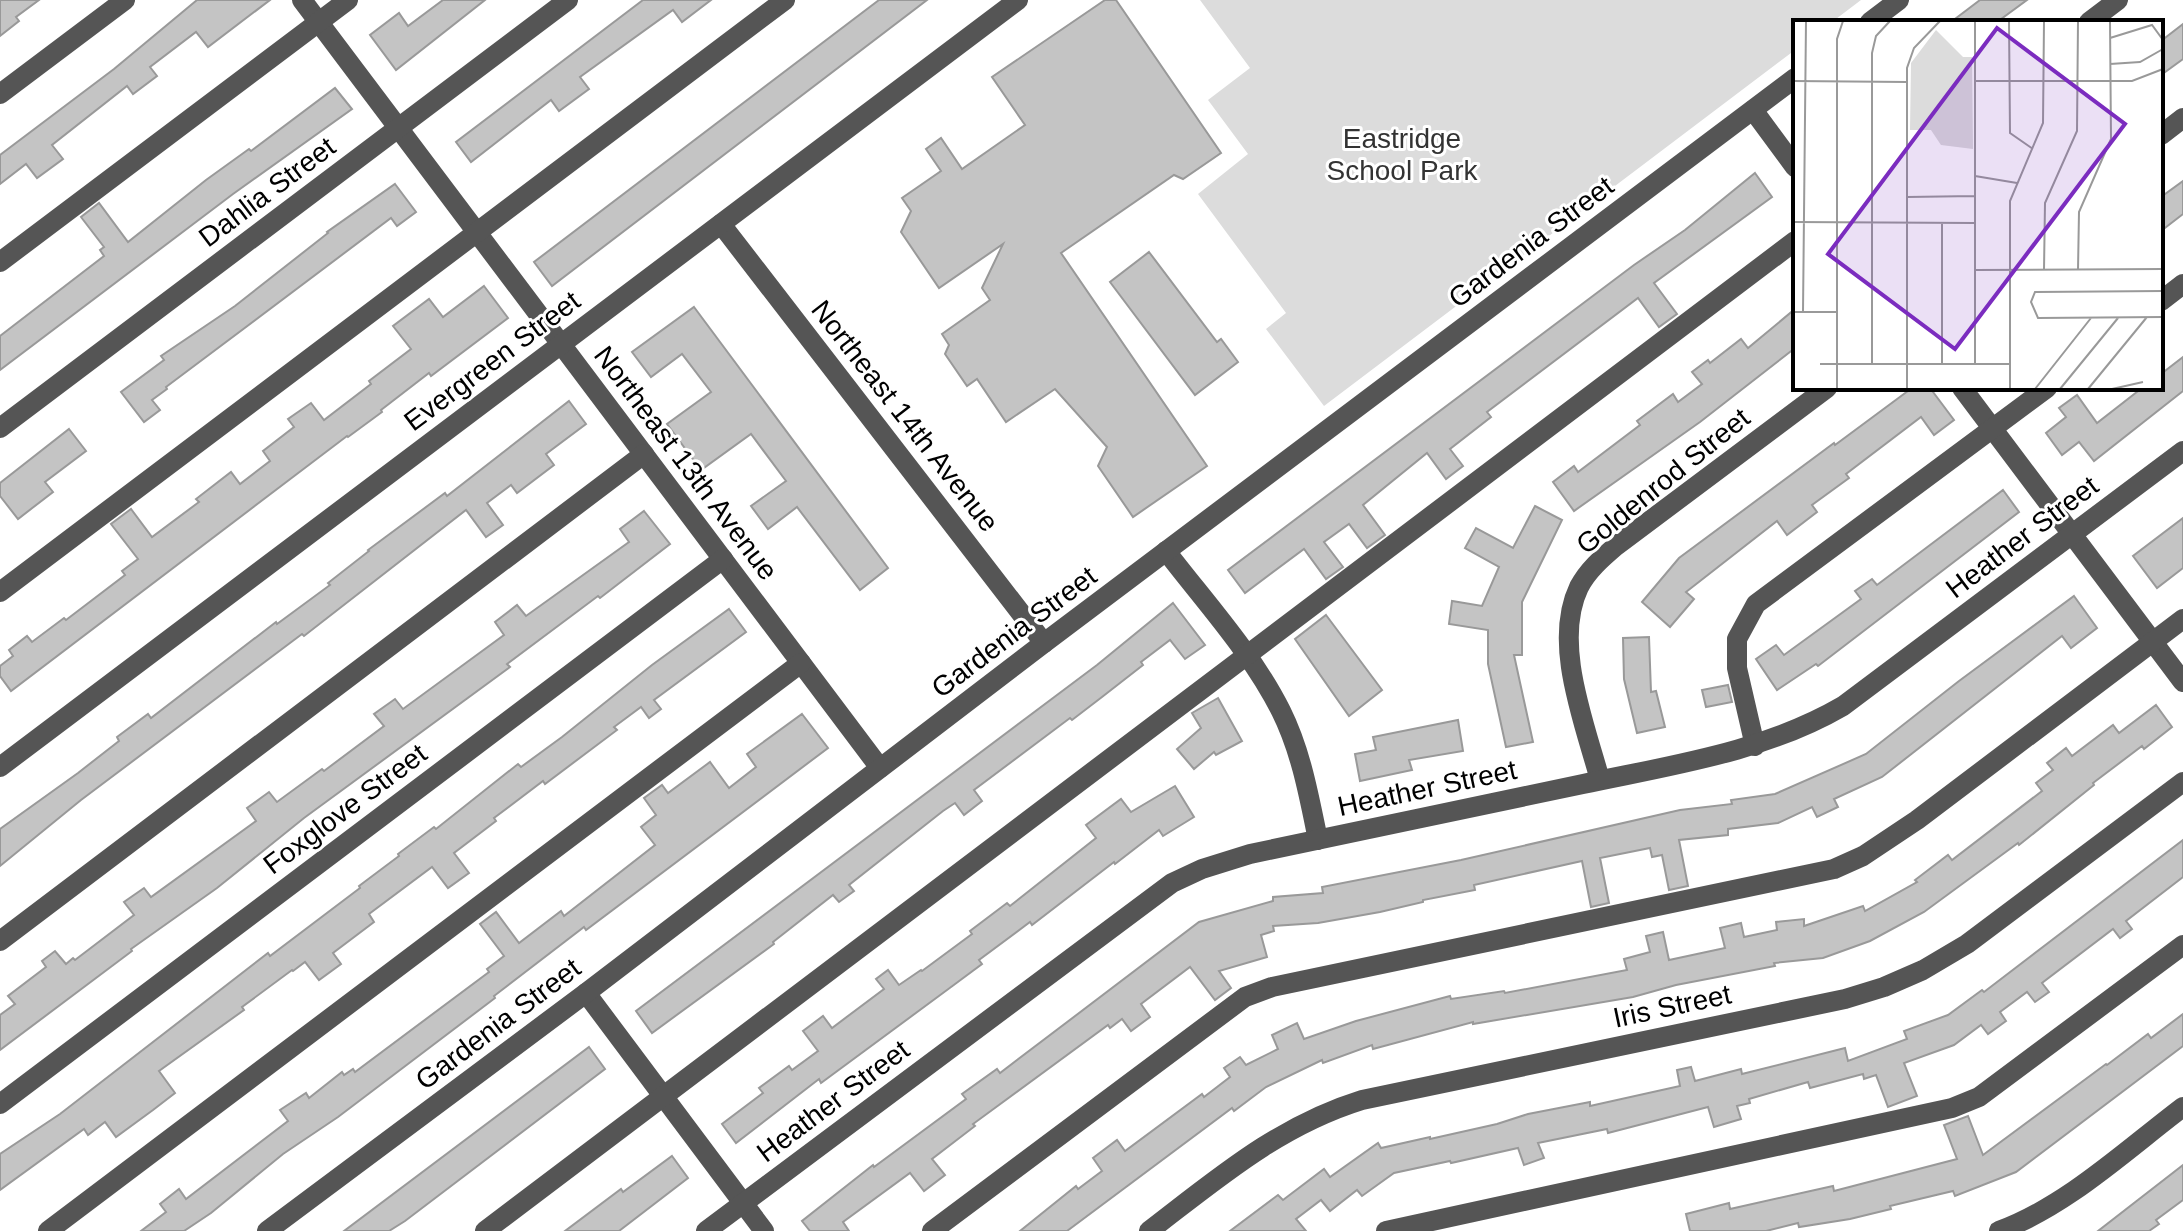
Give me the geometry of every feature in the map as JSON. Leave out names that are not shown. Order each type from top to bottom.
[{"type":"street","points":[[0,94],[125,0]]},
{"type":"street","name":"Northeast 13th Avenue","points":[[302,0],[880,768]]},
{"type":"street","points":[[0,262],[348,0]]},
{"type":"street","name":"Dahlia Street","points":[[0,428],[568,0]]},
{"type":"street","points":[[0,592],[785,0]]},
{"type":"street","name":"Evergreen Street","points":[[0,767],[1018,0]]},
{"type":"street","points":[[1873,20],[1899,0]]},
{"type":"street","points":[[2092,20],[2118,0]]},
{"type":"street","name":"Gardenia Street","points":[[267,1231],[1793,80]]},
{"type":"street","points":[[1753,110],[1793,164]]},
{"type":"street","points":[[2163,133],[2183,118]]},
{"type":"street","name":"Northeast 14th Avenue","points":[[721,224],[1044,643]]},
{"type":"street","points":[[485,1231],[1793,243]]},
{"type":"street","points":[[2163,299],[2183,284]]},
{"type":"street","name":"Goldenrod Street","points":[[1600,780],[1570,663],[1568,630],[1579,588],[1593,567],[1616,546],[1824,390]]},
{"type":"street","points":[[1963,390],[2183,682]]},
{"type":"street","points":[[1755,746],[1737,668],[1737,639],[1756,604],[2044,390]]},
{"type":"street","name":"Heather Street","points":[[706,1231],[1172,883],[1228,860],[1755,746],[1813,724],[1843,706],[2183,451]]},
{"type":"street","points":[[0,941],[644,454]]},
{"type":"street","points":[[1166,551],[1270,691],[1303,769],[1318,840]]},
{"type":"street","name":"Foxglove Street","points":[[0,1104],[723,559]]},
{"type":"street","points":[[932,1231],[1245,997],[1272,987],[1834,869],[1863,856],[1917,820],[2183,619]]},
{"type":"street","points":[[48,1231],[801,663]]},
{"type":"street","name":"Iris Street","points":[[1149,1231],[1254,1151],[1324,1111],[1377,1097],[1845,999],[1923,970],[1967,944],[2183,782]]},
{"type":"street","points":[[1386,1231],[1952,1108],[1979,1097],[2183,945]]},
{"type":"street","points":[[586,993],[764,1231]]},
{"type":"street","points":[[1999,1231],[2079,1185],[2183,1107]]},
{"type":"green space","name":"Eastridge School Park","points":[[1200,0],[1861,0],[1835,20],[1793,20],[1793,52],[1324,406],[1266,329],[1286,313],[1198,194],[1248,154],[1208,100],[1250,68]]},
{"type":"building","points":[[0,0],[39,0],[16,17],[19,21],[0,36]]},
{"type":"building","points":[[197,0],[270,0],[208,47],[196,32],[150,67],[157,76],[133,94],[127,86],[52,145],[63,159],[37,178],[26,164],[0,184],[0,155],[114,69]]},
{"type":"building","points":[[443,0],[485,0],[396,70],[370,35],[399,13],[408,26]]},
{"type":"building","points":[[643,0],[711,0],[682,22],[673,10],[580,77],[589,89],[559,111],[551,100],[471,162],[456,142]]},
{"type":"building","points":[[879,0],[927,0],[552,286],[534,262]]},
{"type":"building","points":[[1105,0],[1116,0],[1221,153],[1183,179],[1174,175],[1061,253],[1207,466],[1133,517],[1098,466],[1107,447],[1055,389],[1006,422],[977,379],[967,386],[945,354],[949,345],[942,334],[990,300],[982,288],[1003,244],[939,288],[901,232],[911,211],[902,198],[941,171],[926,149],[941,138],[962,169],[1025,125],[992,77]]},
{"type":"building","points":[[1980,0],[2027,0],[2000,20],[1954,20]]},
{"type":"building","points":[[2183,24],[2183,59],[2163,74],[2163,39]]},
{"type":"building","points":[[335,88],[352,109],[233,194],[0,370],[0,336],[104,256],[100,250],[104,247],[81,217],[99,203],[128,242],[206,180],[249,149],[251,151]]},
{"type":"building","points":[[1755,173],[1772,197],[1654,283],[1677,314],[1659,327],[1638,298],[1487,412],[1491,417],[1450,449],[1463,466],[1446,479],[1427,453],[1363,505],[1385,535],[1367,548],[1349,524],[1324,542],[1343,567],[1326,579],[1304,549],[1245,593],[1228,570],[1685,230]]},
{"type":"building","points":[[2183,181],[2183,214],[2163,229],[2163,196]]},
{"type":"building","points":[[395,184],[416,212],[397,226],[391,218],[166,387],[152,400],[160,410],[144,422],[121,392],[164,360],[161,356],[235,306],[327,232]]},
{"type":"building","points":[[1149,252],[1217,342],[1221,339],[1238,362],[1195,395],[1110,282]]},
{"type":"building","points":[[484,286],[508,318],[431,376],[429,373],[382,412],[11,691],[0,676],[0,666],[13,656],[9,650],[27,636],[32,642],[64,618],[66,620],[125,575],[122,571],[138,559],[111,524],[131,509],[152,537],[199,502],[196,499],[231,472],[240,484],[270,461],[263,451],[294,427],[288,419],[311,403],[324,420],[411,349],[393,326],[429,299],[443,317]]},
{"type":"building","points":[[694,307],[888,568],[860,590],[797,507],[768,529],[751,506],[786,481],[751,434],[701,470],[667,424],[711,392],[682,354],[651,377],[632,352]]},
{"type":"building","points":[[1793,311],[1793,350],[1700,422],[1574,511],[1553,482],[1574,466],[1578,472],[1640,425],[1637,421],[1673,394],[1678,402],[1702,384],[1692,372],[1708,360],[1710,363],[1741,339],[1748,348]]},
{"type":"building","points":[[2183,357],[2183,391],[2094,461],[2079,442],[2062,455],[2046,433],[2066,417],[2059,408],[2077,395],[2097,423],[2139,390],[2163,390],[2163,372]]},
{"type":"building","points":[[1909,390],[1932,390],[1954,420],[1934,435],[1921,417],[1846,474],[1849,478],[1812,505],[1817,512],[1787,535],[1777,521],[1686,592],[1694,599],[1670,627],[1642,602],[1679,558]]},
{"type":"building","points":[[569,401],[586,424],[546,454],[554,465],[517,493],[511,485],[487,503],[503,525],[486,537],[466,510],[304,636],[302,634],[81,800],[0,866],[0,829],[78,773],[148,714],[151,718],[276,622],[330,585],[328,583],[368,550],[445,493],[447,496]]},
{"type":"building","points":[[69,429],[86,451],[45,482],[53,492],[18,519],[0,496],[0,483]]},
{"type":"building","points":[[2003,490],[2019,512],[1818,666],[1816,664],[1777,690],[1756,659],[1776,645],[1784,655],[1861,599],[1855,591],[1872,579],[1877,585]]},
{"type":"building","points":[[1535,506],[1562,520],[1522,602],[1522,655],[1514,655],[1533,742],[1506,747],[1488,664],[1488,630],[1449,624],[1452,601],[1482,606],[1499,567],[1465,548],[1476,528],[1513,548]]},
{"type":"building","points":[[644,511],[670,544],[507,664],[510,667],[304,818],[217,888],[131,949],[0,1050],[0,1015],[15,1004],[8,996],[46,967],[42,961],[55,951],[66,964],[73,958],[75,960],[134,915],[124,902],[144,888],[151,897],[256,821],[247,808],[269,792],[277,802],[384,726],[374,714],[395,699],[403,709],[504,635],[495,622],[517,605],[526,616],[629,542],[620,529]]},
{"type":"building","points":[[2183,518],[2183,568],[2157,588],[2133,556]]},
{"type":"building","points":[[2074,596],[2097,628],[2071,648],[2062,636],[1882,777],[1834,799],[1838,807],[1817,817],[1812,807],[1778,823],[1728,829],[1728,835],[1679,840],[1688,886],[1669,890],[1662,855],[1652,857],[1650,848],[1600,858],[1609,903],[1591,907],[1582,861],[1474,885],[1475,890],[1380,912],[1318,923],[1273,926],[1274,931],[1261,935],[1267,957],[1219,971],[1231,988],[1215,1000],[1190,967],[1141,1004],[1150,1017],[1131,1031],[1122,1019],[1110,1028],[1108,1025],[973,1124],[975,1126],[932,1159],[945,1175],[924,1191],[910,1173],[843,1222],[849,1231],[810,1231],[802,1221],[873,1165],[966,1099],[962,1094],[997,1069],[1000,1073],[1199,922],[1273,901],[1273,897],[1323,893],[1322,887],[1461,860],[1680,810],[1732,804],[1731,800],[1775,794],[1866,754]]},
{"type":"building","points":[[1173,603],[1205,645],[1185,659],[1170,640],[1072,720],[1070,718],[974,790],[982,801],[964,815],[955,803],[943,811],[849,885],[854,891],[839,902],[833,895],[774,944],[652,1033],[636,1011],[1097,665]]},
{"type":"building","points":[[729,609],[746,632],[654,700],[661,709],[649,718],[641,707],[614,727],[617,730],[494,818],[496,821],[454,853],[469,873],[448,888],[432,867],[369,914],[374,922],[333,953],[341,964],[319,980],[305,962],[159,1071],[175,1093],[153,1110],[116,1137],[105,1122],[88,1135],[84,1129],[0,1190],[0,1154],[60,1114],[268,953],[270,956],[360,888],[398,854],[434,827],[436,829],[518,764],[521,767],[562,737]]},
{"type":"building","points":[[1326,615],[1382,690],[1349,716],[1295,639]]},
{"type":"building","points":[[1649,637],[1651,692],[1656,691],[1665,727],[1637,733],[1624,679],[1623,638]]},
{"type":"building","points":[[1728,685],[1732,702],[1706,707],[1702,690]]},
{"type":"building","points":[[1218,698],[1242,741],[1216,755],[1214,752],[1194,769],[1177,749],[1201,728],[1192,713]]},
{"type":"building","points":[[2156,705],[2172,727],[2093,783],[2019,845],[1924,912],[1870,941],[1823,958],[1774,963],[1775,966],[1676,985],[1633,997],[1473,1022],[1373,1049],[1372,1045],[1323,1063],[1322,1060],[1266,1087],[1234,1111],[1232,1108],[1067,1231],[1020,1231],[1076,1186],[1078,1189],[1102,1171],[1093,1158],[1117,1140],[1125,1151],[1230,1077],[1224,1068],[1240,1057],[1246,1065],[1278,1049],[1272,1035],[1297,1023],[1304,1039],[1356,1021],[1450,996],[1451,999],[1505,993],[1627,970],[1624,959],[1650,952],[1646,936],[1663,932],[1669,960],[1725,948],[1720,928],[1741,923],[1744,937],[1777,930],[1776,922],[1804,919],[1804,926],[1863,906],[1865,911],[1917,882],[1915,880],[1948,855],[1952,860],[2042,791],[2036,783],[2053,770],[2047,763],[2066,748],[2072,756],[2113,725],[2119,733]]},
{"type":"building","points":[[802,714],[828,748],[586,930],[584,927],[338,1117],[283,1154],[211,1213],[184,1231],[141,1231],[166,1212],[160,1204],[179,1189],[186,1199],[288,1121],[280,1110],[306,1093],[309,1098],[342,1072],[344,1075],[353,1069],[355,1072],[489,972],[487,969],[504,956],[480,924],[496,912],[519,943],[561,911],[564,916],[655,845],[641,827],[656,815],[644,798],[662,785],[668,793],[710,762],[729,788],[756,767],[747,754]]},
{"type":"building","points":[[1458,720],[1463,751],[1409,760],[1412,770],[1360,781],[1355,754],[1376,750],[1373,737]]},
{"type":"building","points":[[1175,786],[1194,817],[1163,836],[1159,830],[1114,862],[1032,925],[1030,922],[979,960],[982,964],[821,1083],[819,1079],[736,1143],[722,1124],[763,1093],[759,1088],[789,1066],[792,1070],[818,1051],[803,1031],[823,1016],[832,1028],[884,989],[876,979],[888,970],[899,985],[922,971],[972,934],[970,931],[1007,903],[1010,906],[1096,838],[1086,825],[1121,799],[1131,812]]},
{"type":"building","points":[[2183,840],[2183,877],[2126,921],[2132,929],[2120,938],[2113,929],[2042,983],[2049,992],[2035,1002],[2027,992],[2000,1012],[2006,1021],[1988,1034],[1981,1025],[1954,1045],[1904,1063],[1917,1096],[1888,1107],[1876,1075],[1864,1079],[1863,1074],[1810,1088],[1808,1082],[1749,1099],[1750,1103],[1737,1106],[1741,1119],[1714,1127],[1708,1107],[1608,1133],[1607,1129],[1538,1143],[1544,1158],[1524,1165],[1518,1148],[1394,1173],[1362,1196],[1357,1190],[1330,1211],[1321,1200],[1296,1219],[1306,1231],[1230,1231],[1278,1195],[1283,1200],[1324,1169],[1330,1177],[1378,1143],[1381,1148],[1430,1139],[1528,1114],[1590,1102],[1590,1106],[1680,1086],[1677,1070],[1691,1067],[1695,1081],[1741,1069],[1742,1074],[1845,1048],[1848,1061],[1907,1039],[1904,1031],[1948,1015],[1982,990],[1984,992]]},
{"type":"building","points":[[2183,1014],[2183,1046],[2016,1172],[1955,1196],[1953,1191],[1850,1219],[1799,1227],[1798,1223],[1766,1231],[1690,1231],[1686,1214],[1729,1203],[1730,1209],[1833,1186],[1834,1191],[1957,1159],[1944,1125],[1968,1116],[1983,1155],[2148,1034],[2151,1038]]},
{"type":"building","points":[[589,1047],[605,1069],[405,1221],[389,1231],[344,1231]]},
{"type":"building","points":[[672,1156],[688,1178],[619,1231],[565,1231],[621,1189],[623,1192]]},
{"type":"building","points":[[2183,1165],[2183,1200],[2156,1220],[2159,1224],[2149,1231],[2098,1231]]}]
